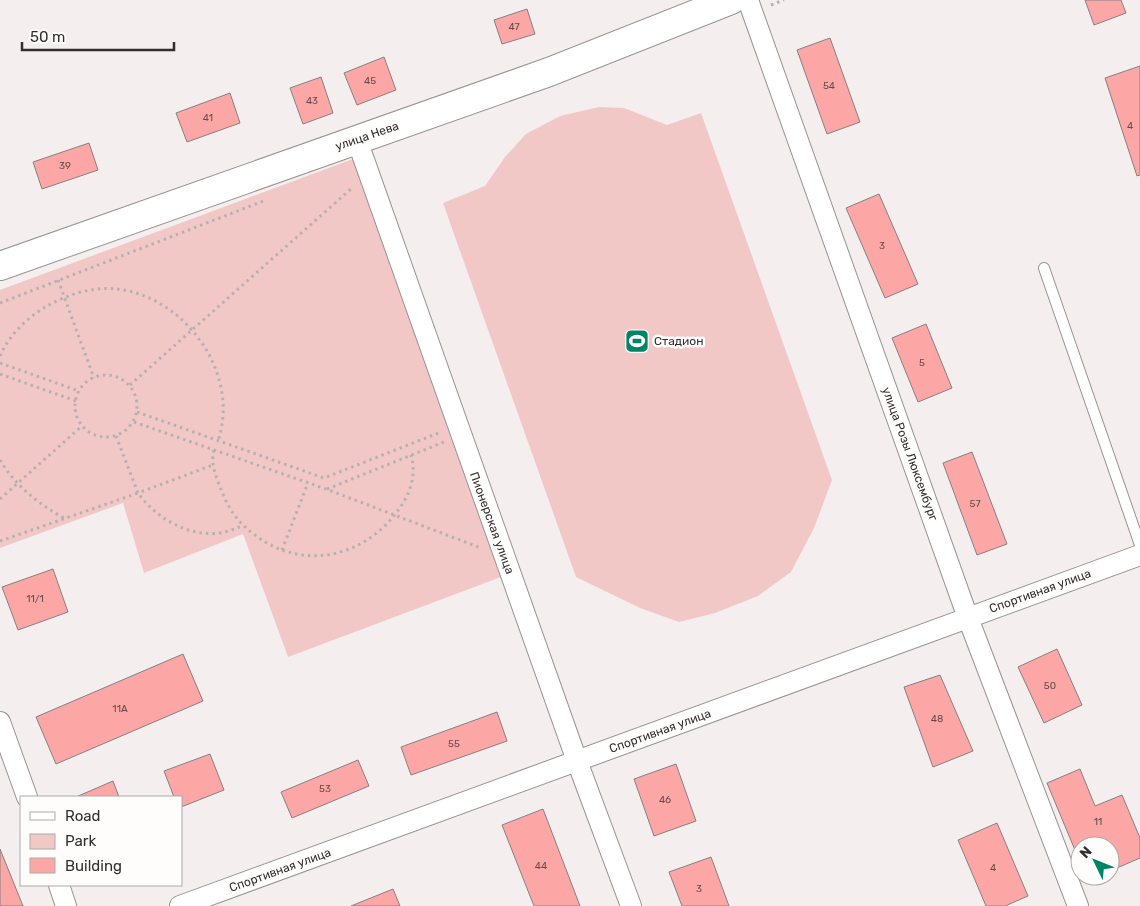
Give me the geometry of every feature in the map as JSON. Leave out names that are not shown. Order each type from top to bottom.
[{"type":"main road","name":"улица Нева","points":[[0,266],[549,72],[731,0]]},
{"type":"street","name":"улица Розы Люксембург","points":[[748,0],[968,618],[1078,906]]},
{"type":"street","name":"Пионерская улица","points":[[357,140],[577,761],[631,906]]},
{"type":"street","name":"Спортивная улица","points":[[180,906],[1140,555]]},
{"type":"street","points":[[0,722],[27,796]]},
{"type":"street","points":[[58,886],[66,906]]},
{"type":"lane","points":[[1044,268],[1140,545]]},
{"type":"path","points":[[130,385],[355,186]]},
{"type":"path","points":[[58,280],[94,378]]},
{"type":"path","points":[[0,356],[12,337],[26,321],[64,297],[105,289],[124,290],[144,296],[161,304],[185,322],[207,351],[220,382],[222,411],[221,431],[218,441]]},
{"type":"path","points":[[0,363],[79,391]]},
{"type":"path","points":[[0,374],[76,401]]},
{"type":"path","points":[[108,374],[118,377],[130,385],[137,398],[137,412],[134,422],[130,428],[116,436],[100,437],[90,433],[76,417],[75,406],[79,391],[85,383],[94,378],[108,374]]},
{"type":"path","points":[[137,412],[324,478],[459,430]]},
{"type":"path","points":[[134,422],[326,489],[487,551]]},
{"type":"path","points":[[0,499],[82,426]]},
{"type":"path","points":[[326,489],[411,455],[459,430]]},
{"type":"path","points":[[116,436],[138,493],[162,517],[190,530],[212,534],[242,526]]},
{"type":"path","points":[[214,450],[213,465],[225,499],[242,526],[266,544],[302,555],[317,556],[348,550],[373,536],[394,516],[405,499],[413,479],[414,469],[411,455]]},
{"type":"path","points":[[0,460],[17,484],[50,511],[65,519]]},
{"type":"path","points":[[0,542],[213,465]]},
{"type":"path","points":[[282,550],[308,483]]},
{"type":"green space","name":"Стадион","points":[[599,107],[624,108],[667,125],[701,113],[832,480],[814,528],[791,572],[758,596],[715,613],[679,622],[640,608],[576,577],[443,203],[485,186],[505,157],[526,134],[560,116]]},
{"type":"green space","points":[[353,159],[501,577],[288,657],[243,534],[144,573],[123,503],[0,548],[0,290]]},
{"type":"building","points":[[1085,0],[1121,0],[1126,13],[1094,25]]},
{"type":"building","points":[[527,9],[535,34],[502,44],[494,20]]},
{"type":"building","points":[[830,38],[860,122],[827,134],[797,50]]},
{"type":"building","points":[[384,57],[396,90],[357,105],[344,73]]},
{"type":"building","points":[[1140,66],[1140,175],[1137,176],[1105,78]]},
{"type":"building","points":[[321,77],[333,113],[303,124],[290,88]]},
{"type":"building","points":[[230,93],[240,123],[187,142],[176,113]]},
{"type":"building","points":[[89,143],[98,170],[42,189],[33,162]]},
{"type":"building","points":[[879,194],[918,284],[885,298],[846,208]]},
{"type":"building","points":[[926,324],[952,388],[918,402],[892,338]]},
{"type":"building","points":[[972,452],[1007,544],[977,555],[943,463]]},
{"type":"building","points":[[53,569],[68,612],[18,630],[2,587]]},
{"type":"building","points":[[1057,649],[1082,705],[1044,723],[1018,667]]},
{"type":"building","points":[[183,654],[203,701],[56,764],[36,717]]},
{"type":"building","points":[[940,675],[973,751],[933,767],[904,687]]},
{"type":"building","points":[[497,712],[507,741],[411,775],[401,747]]},
{"type":"building","points":[[210,754],[224,790],[182,807],[182,796],[174,796],[164,771]]},
{"type":"building","points":[[358,760],[369,786],[292,818],[281,792]]},
{"type":"building","points":[[676,764],[696,821],[654,836],[634,779]]},
{"type":"building","points":[[1080,769],[1095,806],[1122,795],[1140,838],[1140,858],[1120,867],[1120,836],[1070,836],[1070,838],[1047,783]]},
{"type":"building","points":[[113,781],[119,796],[78,796]]},
{"type":"building","points":[[543,809],[580,906],[534,906],[502,825]]},
{"type":"building","points":[[997,823],[1028,896],[1005,906],[986,906],[958,840]]},
{"type":"building","points":[[0,849],[23,906],[0,906]]},
{"type":"building","points":[[711,857],[729,906],[682,906],[669,872]]},
{"type":"building","points":[[393,889],[400,906],[351,906]]},
{"type":"place","name":"Стадион","points":[[637,341]]}]
